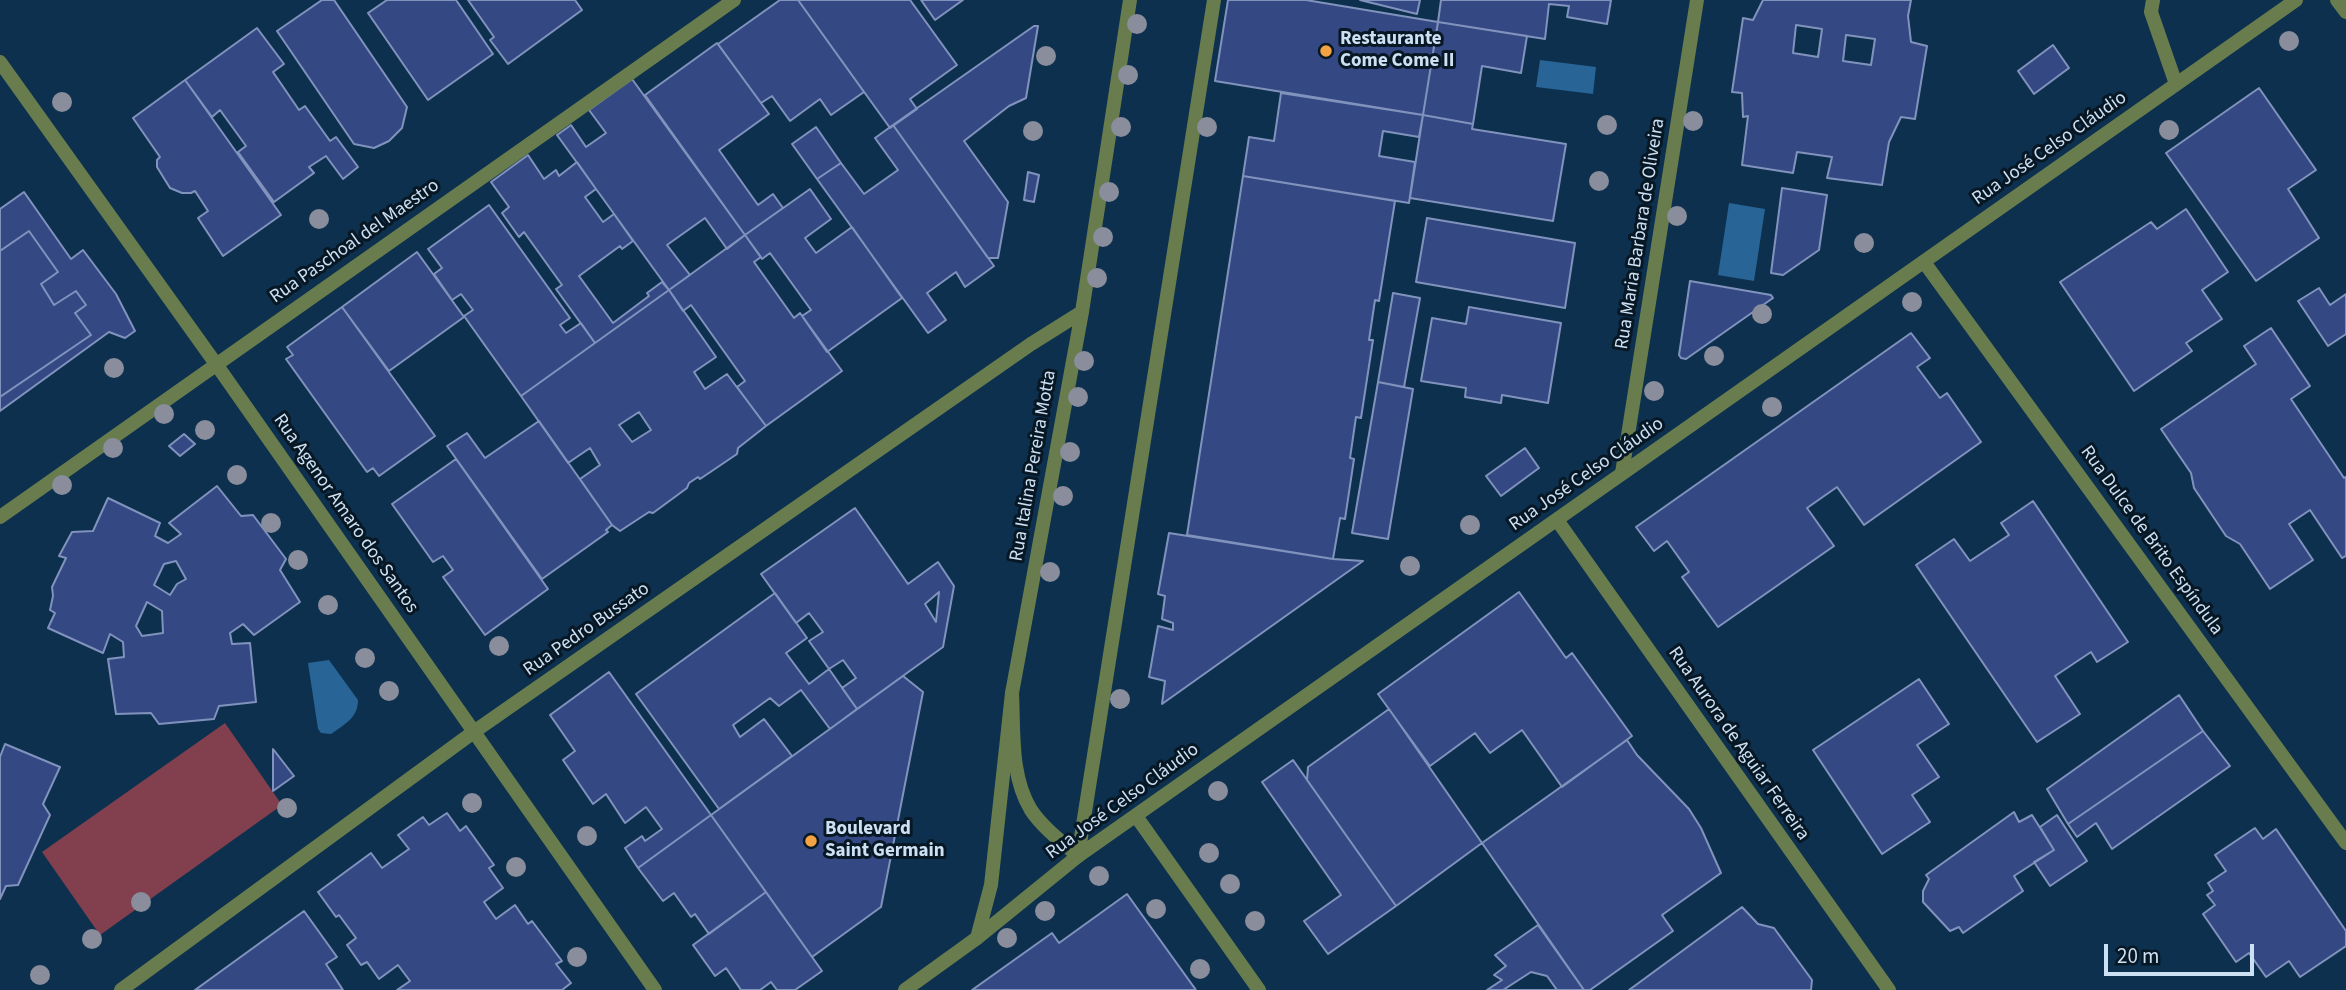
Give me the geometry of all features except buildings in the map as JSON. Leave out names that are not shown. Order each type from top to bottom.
[{"type":"street","name":"Rua Paschoal del Maestro","points":[[0,517],[734,0]]},
{"type":"street","name":"Rua Italina Pereira Motta","points":[[976,938],[991,885],[1012,693],[1082,312],[1130,0]]},
{"type":"street","points":[[1078,856],[1214,0]]},
{"type":"street","name":"Rua Maria Barbara de Oliveira","points":[[1622,474],[1697,0]]},
{"type":"street","points":[[2153,0],[2151,12],[2176,85]]},
{"type":"street","name":"Rua José Celso Cláudio","points":[[905,990],[976,938],[1078,856],[2296,0]]},
{"type":"street","points":[[2337,0],[2346,12]]},
{"type":"street","name":"Rua Agenor Amaro dos Santos","points":[[0,62],[216,363],[655,990]]},
{"type":"street","name":"Rua Dulce de Brito Espíndula","points":[[1924,262],[2346,844]]},
{"type":"street","name":"Rua Pedro Bussato","points":[[121,990],[475,732],[1031,344],[1082,312]]},
{"type":"street","name":"Rua Aurora de Aguiar Ferreira","points":[[1557,520],[1889,990]]},
{"type":"street","points":[[1012,693],[1016,763],[1021,787],[1032,811],[1050,832],[1078,856]]},
{"type":"street","points":[[1136,816],[1259,990]]},
{"type":"shaded area","points":[[225,723],[282,805],[100,935],[42,852]]},
{"type":"water","points":[[1540,60],[1596,67],[1593,94],[1536,87]]},
{"type":"water","points":[[1729,203],[1765,209],[1754,281],[1718,275]]},
{"type":"water","points":[[329,660],[358,700],[353,716],[331,734],[321,733],[318,729],[308,663]]},
{"type":"place","name":"Restaurante Come Come II","points":[[1326,51]]},
{"type":"place","name":"Boulevard Saint Germain","points":[[811,841]]}]
